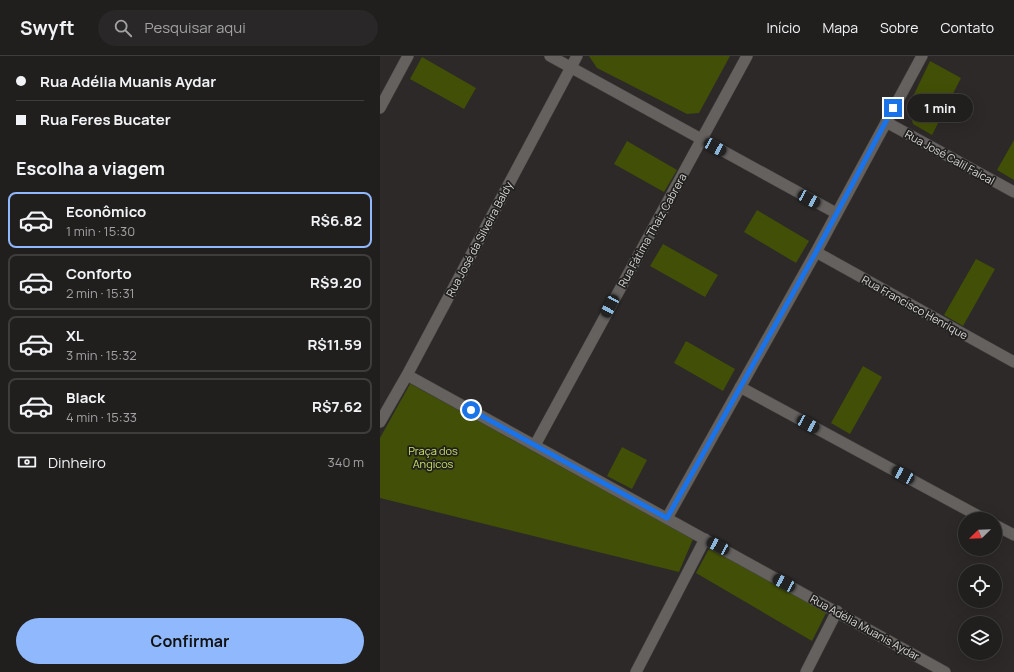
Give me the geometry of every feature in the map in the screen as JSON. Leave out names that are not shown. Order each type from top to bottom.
[{"type":"street","points":[[380,108],[408,56]]},
{"type":"street","points":[[550,56],[836,213]]},
{"type":"street","name":"Rua José da Silveira Baldy","points":[[380,422],[407,375],[577,56]]},
{"type":"street","name":"Rua Fátima Thaiz Cabrera","points":[[535,446],[747,56]]},
{"type":"street","points":[[667,518],[816,252],[922,56]]},
{"type":"street","name":"Rua José Calil Faical","points":[[886,122],[1014,192]]},
{"type":"street","name":"Rua Francisco Henrique","points":[[816,252],[1014,362]]},
{"type":"street","name":"Rua Adélia Muanis Aydar","points":[[407,375],[945,672]]},
{"type":"street","points":[[740,387],[971,512]]},
{"type":"street","points":[[1002,529],[1014,535]]},
{"type":"street","points":[[636,672],[705,539]]},
{"type":"street","points":[[806,672],[837,612]]},
{"type":"green space","points":[[589,56],[730,56],[699,113],[687,114],[597,68]]},
{"type":"green space","points":[[422,57],[476,88],[464,109],[410,79]]},
{"type":"green space","points":[[930,61],[961,78],[932,135],[913,124],[908,107]]},
{"type":"green space","points":[[1014,140],[1014,180],[997,170]]},
{"type":"green space","points":[[627,141],[677,170],[664,192],[614,164]]},
{"type":"green space","points":[[757,210],[809,241],[796,263],[744,232]]},
{"type":"green space","points":[[663,244],[718,275],[705,297],[650,266]]},
{"type":"green space","points":[[976,259],[995,269],[963,326],[944,315]]},
{"type":"green space","points":[[686,341],[735,369],[723,391],[674,363]]},
{"type":"green space","points":[[863,366],[882,377],[850,434],[831,423]]},
{"type":"green space","name":"Praça dos Angicos","points":[[409,383],[693,539],[679,572],[380,498],[380,438],[410,384]]},
{"type":"green space","points":[[622,447],[647,460],[632,489],[607,476]]},
{"type":"green space","points":[[711,545],[828,609],[812,641],[696,573]]},
{"type":"route","points":[[471,410],[667,518],[816,252],[893,108]]}]
